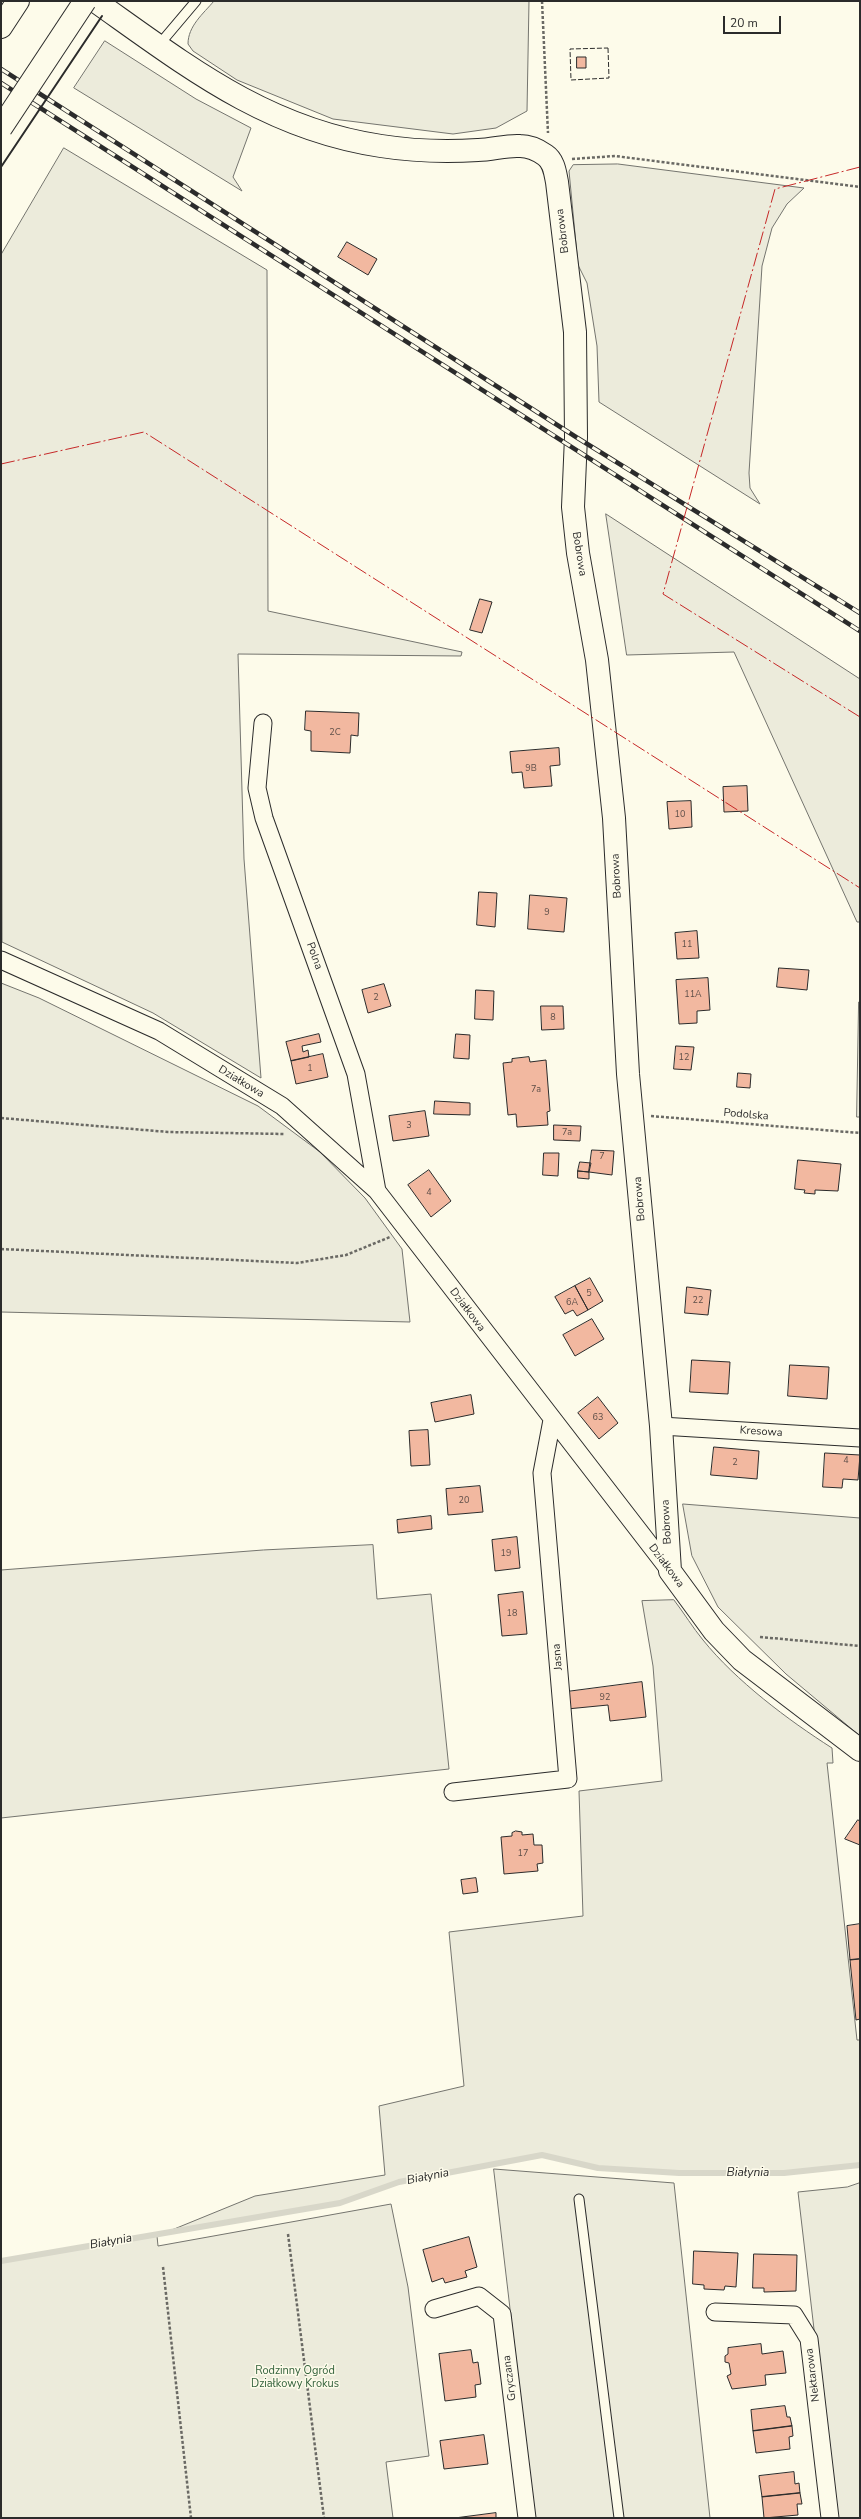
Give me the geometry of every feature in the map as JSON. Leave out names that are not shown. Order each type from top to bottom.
[{"type":"main road","points":[[1,27],[18,1]]},
{"type":"main road","points":[[1,128],[85,1]]},
{"type":"main road","points":[[95,1],[158,46],[222,88],[257,107],[299,126],[345,141],[436,151],[478,150],[519,146],[546,156]]},
{"type":"main road","name":"Bobrowa","points":[[546,156],[557,182],[575,332],[576,429],[573,514],[578,554],[598,667],[614,813],[632,1114],[661,1426],[670,1571]]},
{"type":"main road","name":"Działkowa","points":[[670,1571],[714,1631],[742,1660],[860,1750]]},
{"type":"street","name":"Polna","points":[[263,723],[257,788],[264,818],[356,1074],[377,1191]]},
{"type":"street","name":"Działkowa","points":[[1,960],[159,1031],[282,1106],[377,1191],[552,1420],[670,1571]]},
{"type":"street","name":"Jasna","points":[[453,1792],[568,1779],[542,1473],[552,1420]]},
{"type":"street","name":"Kresowa","points":[[661,1426],[860,1438]]},
{"type":"street","name":"Gryczana","points":[[434,2309],[479,2296],[502,2314],[527,2518]]},
{"type":"street","name":"Nektarowa","points":[[715,2312],[794,2315],[809,2339],[830,2518]]},
{"type":"lane","points":[[158,46],[196,1]]},
{"type":"lane","points":[[579,2199],[619,2518]]},
{"type":"path","points":[[542,1],[549,131],[546,156],[615,156],[860,187]]},
{"type":"path","name":"Podolska","points":[[632,1114],[860,1133]]},
{"type":"path","points":[[1,1118],[168,1132],[313,1134]]},
{"type":"path","points":[[1,1249],[297,1263],[346,1254],[407,1231]]},
{"type":"path","points":[[760,1637],[860,1646]]},
{"type":"path","points":[[288,2234],[324,2518]]},
{"type":"path","points":[[163,2267],[191,2518]]},
{"type":"green space","points":[[214,1],[529,1],[527,111],[496,128],[453,134],[333,119],[237,80],[193,51],[188,44],[193,26]]},
{"type":"green space","points":[[105,41],[196,99],[251,128],[233,177],[242,191],[74,88]]},
{"type":"green space","points":[[64,148],[267,270],[268,611],[462,652],[461,656],[238,654],[244,859],[261,1078],[153,1013],[2,942],[1,255]]},
{"type":"green space","points":[[618,164],[804,188],[787,204],[772,228],[762,266],[749,473],[750,488],[760,504],[599,402],[597,346],[587,283],[578,265],[569,171],[573,165]]},
{"type":"green space","points":[[606,514],[860,679],[860,922],[857,922],[734,652],[627,655]]},
{"type":"green space","points":[[1,983],[39,998],[258,1106],[320,1152],[365,1198],[402,1249],[410,1322],[1,1312]]},
{"type":"green space","points":[[859,1002],[860,1117],[857,1117]]},
{"type":"green space","points":[[683,1504],[860,1518],[860,1736],[786,1674],[718,1607],[692,1556]]},
{"type":"green space","points":[[373,1545],[377,1599],[431,1594],[449,1769],[1,1818],[1,1570],[263,1550]]},
{"type":"green space","points":[[674,1600],[703,1640],[747,1685],[798,1725],[832,1748],[833,1763],[827,1763],[857,2040],[860,2040],[860,2165],[784,2173],[679,2173],[598,2168],[542,2155],[399,2182],[340,2203],[157,2236],[255,2196],[385,2175],[379,2106],[464,2086],[449,1932],[583,1916],[579,1791],[662,1781],[653,1666],[642,1601]]},
{"type":"green space","points":[[494,2169],[674,2183],[710,2518],[535,2518]]},
{"type":"green space","points":[[860,2183],[860,2518],[836,2518],[798,2192],[847,2187]]},
{"type":"green space","name":"Rodzinny Ogród Działkowy Krokus","points":[[391,2204],[408,2287],[429,2456],[386,2462],[393,2518],[1,2518],[1,2261],[157,2236],[158,2246]]},
{"type":"building","points":[[577,57],[586,57],[586,68],[577,68]]},
{"type":"building","points":[[347,242],[377,259],[368,275],[338,257]]},
{"type":"building","points":[[480,599],[492,602],[482,633],[470,630]]},
{"type":"building","points":[[306,711],[359,713],[358,736],[351,735],[350,753],[311,751],[311,731],[305,730]]},
{"type":"building","points":[[559,748],[560,765],[550,766],[552,786],[524,788],[522,772],[512,773],[510,752]]},
{"type":"building","points":[[747,786],[748,811],[724,812],[723,787]]},
{"type":"building","points":[[691,801],[692,827],[669,829],[667,802]]},
{"type":"building","points":[[479,892],[497,893],[495,927],[477,925]]},
{"type":"building","points":[[530,895],[567,898],[564,932],[528,929]]},
{"type":"building","points":[[697,931],[699,958],[677,959],[675,933]]},
{"type":"building","points":[[779,968],[809,970],[807,990],[777,987]]},
{"type":"building","points":[[708,978],[710,1010],[697,1011],[697,1023],[679,1024],[676,980]]},
{"type":"building","points":[[384,984],[391,1006],[368,1013],[362,990]]},
{"type":"building","points":[[476,990],[494,991],[493,1020],[475,1019]]},
{"type":"building","points":[[541,1006],[563,1006],[564,1029],[542,1030]]},
{"type":"building","points":[[319,1034],[321,1042],[302,1046],[303,1052],[308,1050],[309,1057],[291,1061],[286,1042]]},
{"type":"building","points":[[456,1034],[470,1035],[469,1059],[454,1058]]},
{"type":"building","points":[[676,1046],[694,1047],[691,1070],[674,1069]]},
{"type":"building","points":[[323,1054],[328,1077],[296,1084],[291,1061]]},
{"type":"building","points":[[529,1057],[530,1062],[546,1060],[550,1111],[547,1112],[548,1125],[517,1127],[516,1114],[508,1115],[503,1063],[512,1062],[512,1059]]},
{"type":"building","points":[[738,1073],[751,1074],[750,1088],[737,1087]]},
{"type":"building","points":[[435,1101],[470,1103],[470,1115],[434,1114]]},
{"type":"building","points":[[425,1111],[429,1136],[393,1141],[389,1116]]},
{"type":"building","points":[[554,1125],[581,1126],[580,1141],[554,1140]]},
{"type":"building","points":[[592,1150],[614,1151],[612,1175],[589,1172]]},
{"type":"building","points":[[544,1153],[559,1153],[558,1176],[543,1175]]},
{"type":"building","points":[[798,1160],[841,1164],[838,1191],[815,1190],[815,1194],[804,1193],[805,1190],[795,1189]]},
{"type":"building","points":[[580,1162],[591,1163],[589,1172],[578,1171]]},
{"type":"building","points":[[429,1170],[451,1201],[431,1217],[408,1185]]},
{"type":"building","points":[[578,1171],[589,1172],[589,1179],[578,1178]]},
{"type":"building","points":[[590,1278],[603,1301],[588,1310],[575,1286]]},
{"type":"building","points":[[575,1286],[588,1310],[577,1316],[573,1310],[565,1314],[555,1297]]},
{"type":"building","points":[[687,1287],[711,1290],[708,1315],[685,1313]]},
{"type":"building","points":[[592,1319],[604,1339],[575,1356],[563,1335]]},
{"type":"building","points":[[692,1360],[730,1362],[728,1394],[690,1392]]},
{"type":"building","points":[[790,1365],[829,1367],[827,1399],[788,1396]]},
{"type":"building","points":[[471,1395],[474,1414],[435,1422],[431,1403]]},
{"type":"building","points":[[598,1397],[618,1423],[599,1439],[578,1413]]},
{"type":"building","points":[[428,1430],[430,1465],[411,1466],[409,1431]]},
{"type":"building","points":[[714,1447],[759,1451],[757,1479],[711,1475]]},
{"type":"building","points":[[825,1453],[860,1455],[858,1480],[843,1479],[842,1488],[823,1487]]},
{"type":"building","points":[[480,1486],[483,1512],[448,1515],[446,1489]]},
{"type":"building","points":[[431,1516],[432,1529],[398,1533],[397,1520]]},
{"type":"building","points":[[517,1537],[520,1568],[495,1571],[492,1540]]},
{"type":"building","points":[[523,1592],[527,1634],[502,1636],[498,1595]]},
{"type":"building","points":[[642,1682],[646,1717],[610,1721],[608,1705],[567,1709],[566,1692]]},
{"type":"building","points":[[858,1820],[860,1821],[860,1845],[845,1839]]},
{"type":"building","points":[[516,1831],[522,1832],[522,1835],[533,1834],[534,1845],[542,1845],[543,1863],[537,1864],[538,1871],[504,1874],[501,1837],[512,1836],[512,1833]]},
{"type":"building","points":[[476,1878],[478,1892],[463,1894],[461,1880]]},
{"type":"building","points":[[860,1924],[860,1959],[850,1960],[847,1926]]},
{"type":"building","points":[[860,1959],[860,2019],[856,2020],[850,1960]]},
{"type":"building","points":[[469,2237],[477,2267],[465,2271],[467,2277],[445,2283],[443,2278],[432,2282],[423,2250]]},
{"type":"building","points":[[694,2251],[738,2253],[736,2287],[725,2286],[724,2290],[704,2289],[704,2285],[693,2284]]},
{"type":"building","points":[[754,2254],[797,2255],[796,2291],[764,2292],[764,2288],[753,2288]]},
{"type":"building","points":[[761,2344],[762,2354],[783,2351],[786,2373],[765,2375],[766,2385],[732,2389],[727,2376],[731,2374],[729,2363],[725,2362],[725,2356],[728,2354],[728,2348]]},
{"type":"building","points":[[471,2350],[473,2363],[478,2362],[481,2384],[475,2385],[476,2397],[445,2401],[439,2354]]},
{"type":"building","points":[[785,2406],[787,2417],[790,2417],[792,2426],[753,2431],[751,2410]]},
{"type":"building","points":[[792,2426],[793,2436],[789,2437],[790,2449],[756,2453],[753,2431]]},
{"type":"building","points":[[484,2435],[488,2464],[444,2469],[440,2441]]},
{"type":"building","points":[[794,2472],[795,2484],[799,2483],[800,2493],[762,2497],[759,2476]]},
{"type":"building","points":[[800,2493],[802,2504],[797,2504],[798,2515],[764,2518],[762,2497]]},
{"type":"building","points":[[496,2513],[496,2518],[455,2518]]},
{"type":"waterway","name":"Białynia","points":[[1,2261],[340,2203],[399,2182],[542,2155],[598,2168],[679,2173],[784,2173],[860,2165]]},
{"type":"railway","points":[[1,69],[576,437],[860,613]]},
{"type":"railway","points":[[1,83],[860,631]]},
{"type":"fence","points":[[608,48],[609,78],[571,80],[570,49],[608,48]]},
{"type":"wall","points":[[1,167],[102,16]]},
{"type":"power","points":[[860,167],[775,189],[663,594],[860,717]]},
{"type":"power","points":[[1,464],[144,432],[860,888]]}]
